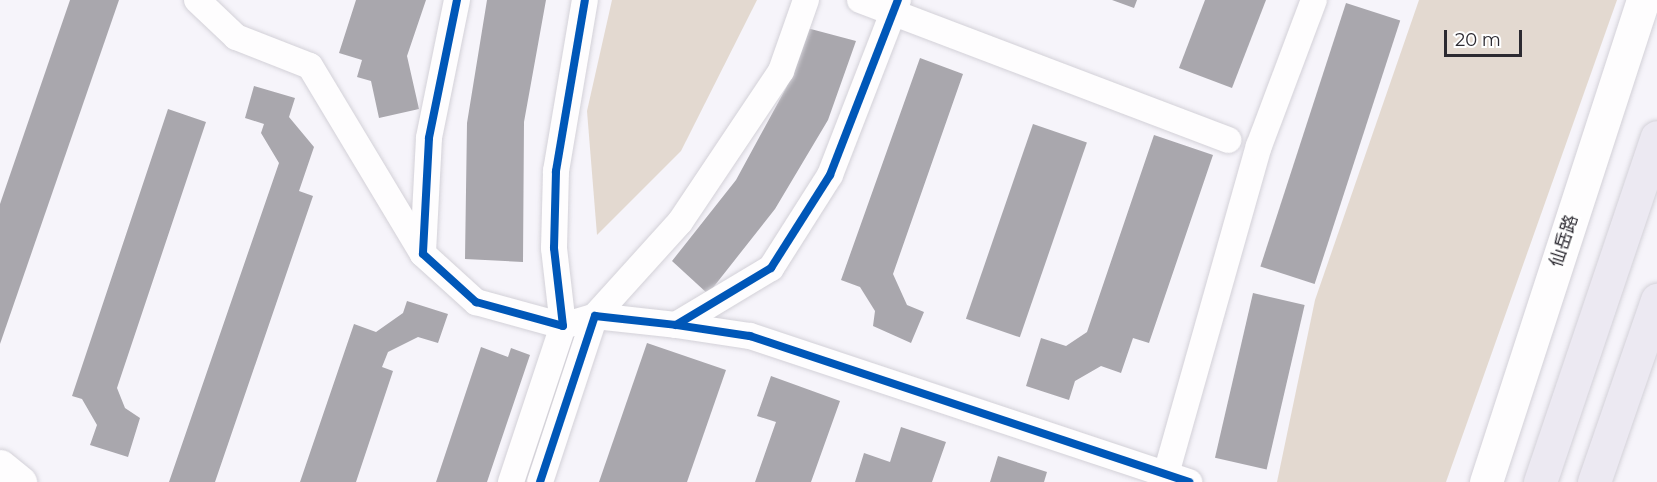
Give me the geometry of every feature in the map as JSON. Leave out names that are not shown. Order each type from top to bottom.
[{"type":"highway","points":[[1540,482],[1657,137]]},
{"type":"highway","points":[[1594,482],[1657,300]]},
{"type":"highway","points":[[1613,482],[1657,327]]},
{"type":"main road","name":"仙岳路","points":[[1486,482],[1643,0]]},
{"type":"main road","points":[[0,466],[20,482]]},
{"type":"street","points":[[197,0],[236,37],[310,66],[423,254],[476,302],[563,327],[595,316],[750,336],[1177,478],[1259,146],[1314,0]]},
{"type":"street","points":[[423,254],[429,138],[457,0]]},
{"type":"street","points":[[511,482],[563,327],[554,248],[556,171],[585,0]]},
{"type":"street","points":[[540,482],[595,316],[680,222],[745,128],[781,71],[806,0]]},
{"type":"street","points":[[860,0],[895,7],[1228,140]]},
{"type":"street","points":[[676,325],[771,268],[830,175],[895,7]]},
{"type":"shaded area","points":[[612,0],[757,0],[681,151],[597,235],[587,111]]},
{"type":"shaded area","points":[[1419,0],[1617,0],[1446,482],[1277,482],[1315,300]]},
{"type":"building","points":[[70,0],[119,0],[0,344],[0,204]]},
{"type":"building","points":[[356,0],[426,0],[407,56],[419,109],[379,118],[371,81],[357,77],[362,60],[339,53]]},
{"type":"building","points":[[487,0],[546,0],[524,122],[523,262],[465,259],[467,123]]},
{"type":"building","points":[[1112,0],[1137,0],[1134,8]]},
{"type":"building","points":[[1205,0],[1266,0],[1232,88],[1179,68]]},
{"type":"building","points":[[1346,3],[1400,21],[1315,284],[1260,266]]},
{"type":"building","points":[[807,28],[856,41],[828,120],[775,209],[708,294],[672,261],[736,180],[786,88]]},
{"type":"building","points":[[920,58],[963,74],[893,274],[907,305],[924,312],[911,343],[873,326],[875,311],[860,287],[841,280]]},
{"type":"building","points":[[254,86],[295,98],[289,117],[314,147],[299,191],[313,196],[215,482],[169,482],[279,163],[261,133],[264,124],[245,118]]},
{"type":"building","points":[[168,109],[206,122],[117,388],[125,408],[140,418],[128,457],[90,445],[97,425],[82,399],[72,396]]},
{"type":"building","points":[[1033,124],[1087,143],[1020,337],[966,319]]},
{"type":"building","points":[[1154,135],[1213,155],[1149,343],[1133,338],[1121,373],[1101,366],[1075,381],[1069,400],[1026,386],[1041,338],[1066,346],[1087,332]]},
{"type":"building","points":[[1253,293],[1305,305],[1267,470],[1215,458]]},
{"type":"building","points":[[407,301],[448,314],[438,343],[418,337],[388,352],[382,367],[393,371],[356,482],[300,482],[354,324],[376,332],[403,313]]},
{"type":"building","points":[[647,343],[726,370],[687,482],[599,482]]},
{"type":"building","points":[[481,347],[508,357],[511,348],[530,355],[487,482],[436,482]]},
{"type":"building","points":[[771,376],[840,401],[811,482],[755,482],[776,422],[757,416]]},
{"type":"building","points":[[901,427],[946,442],[932,482],[855,482],[864,453],[890,462]]},
{"type":"building","points":[[998,456],[1047,472],[1044,482],[990,482]]},
{"type":"cycle path","points":[[457,0],[429,138],[423,254],[476,302],[563,326],[554,248],[556,171],[585,0]]},
{"type":"cycle path","points":[[540,482],[595,316],[676,325],[771,268],[830,175],[898,0]]},
{"type":"cycle path","points":[[676,325],[750,336],[1189,482]]}]
